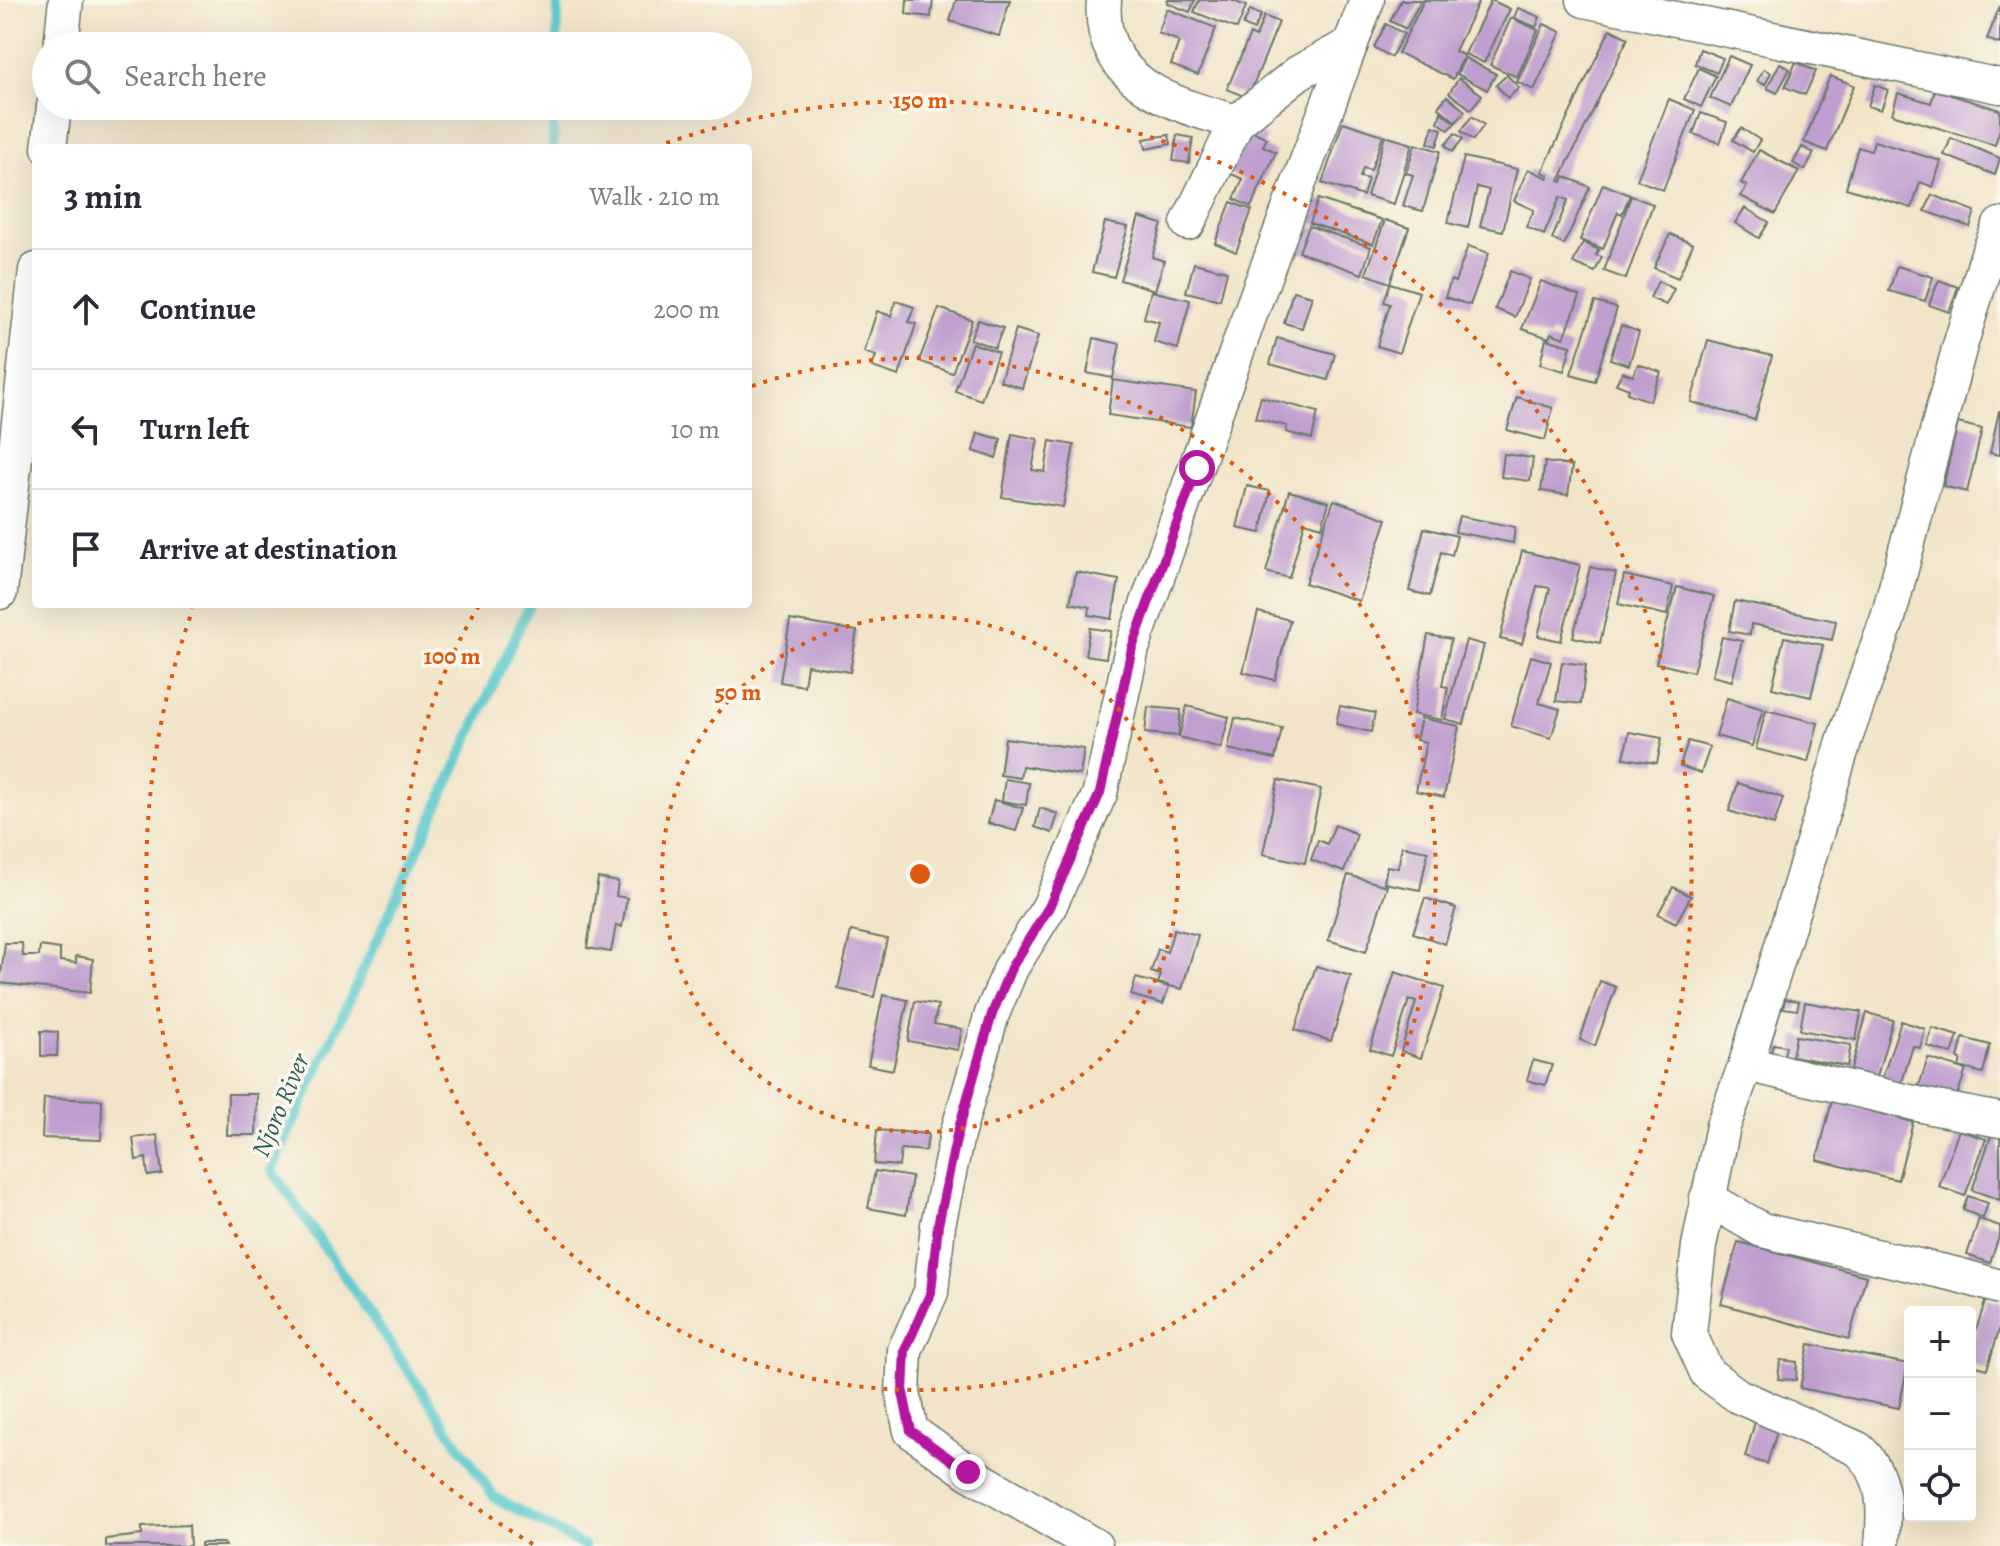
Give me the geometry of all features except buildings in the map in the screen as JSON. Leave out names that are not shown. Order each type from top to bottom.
[{"type":"street","points":[[63,32],[66,0]]},
{"type":"street","points":[[1104,0],[1103,21],[1107,41],[1126,72],[1154,94],[1237,122]]},
{"type":"street","points":[[1095,1546],[968,1472],[911,1431],[903,1393],[905,1350],[931,1292],[938,1225],[957,1135],[992,1014],[1011,968],[1049,907],[1100,793],[1132,648],[1249,317],[1367,0]]},
{"type":"street","points":[[1584,0],[2000,86]]},
{"type":"street","points":[[1188,223],[1237,122],[1298,73],[1351,44]]},
{"type":"street","points":[[49,144],[52,120]]},
{"type":"street","points":[[1882,1546],[1885,1501],[1871,1460],[1858,1449],[1738,1396],[1707,1373],[1689,1333],[1707,1198],[1723,1126],[1746,1064],[1845,738],[1888,618],[1959,349],[2000,225]]},
{"type":"street","points":[[0,592],[32,306]]},
{"type":"street","points":[[1746,1064],[2000,1120]]},
{"type":"street","points":[[1707,1198],[1762,1230],[2000,1287]]},
{"type":"waterway","name":"Njoro River","points":[[557,32],[558,0]]},
{"type":"waterway","name":"Njoro River","points":[[553,144],[554,120]]},
{"type":"waterway","name":"Njoro River","points":[[528,608],[272,1170],[494,1497],[584,1546]]},
{"type":"route","points":[[968,1472],[911,1431],[903,1393],[905,1350],[931,1292],[938,1225],[957,1135],[992,1014],[1011,968],[1049,907],[1100,793],[1132,648],[1197,468]]}]
